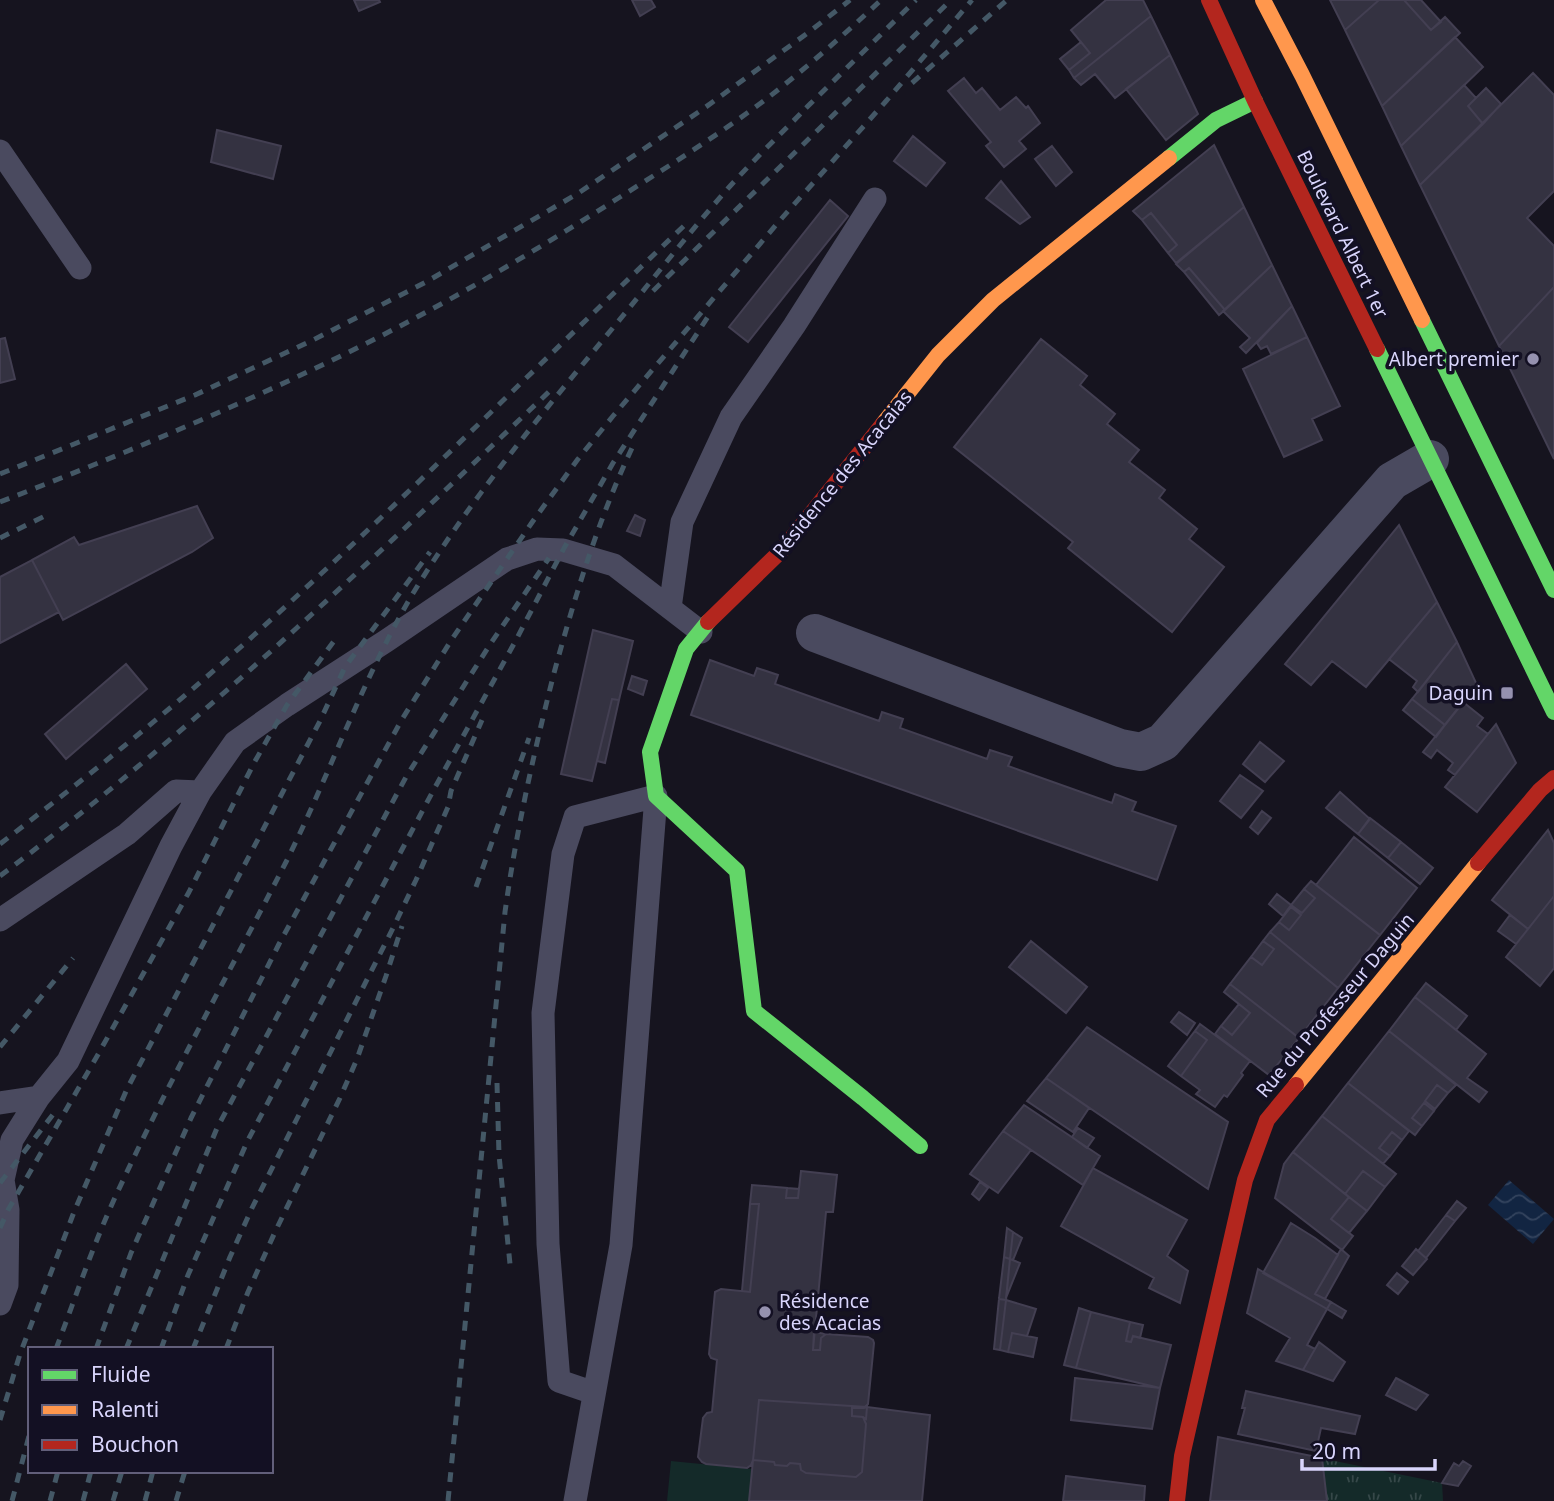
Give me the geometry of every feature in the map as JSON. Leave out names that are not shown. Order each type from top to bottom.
[{"type":"street","name":"Boulevard Albert 1er","points":[[1209,0],[1255,102],[1550,700]]},
{"type":"street","name":"Boulevard Albert 1er","points":[[1263,0],[1554,590]]},
{"type":"street","name":"Résidence des Acacaias","points":[[656,796],[650,752],[686,649],[712,618],[783,549],[938,355],[993,300],[1216,121],[1255,102]]},
{"type":"street","points":[[815,633],[1120,748],[1141,752],[1163,742],[1392,481],[1430,459]]},
{"type":"street","name":"Rue du Professeur Daguin","points":[[1177,1501],[1182,1456],[1245,1180],[1267,1120],[1516,818],[1554,778]]},
{"type":"street","points":[[656,796],[737,871],[754,1011],[920,1146]]},
{"type":"lane","points":[[0,151],[80,268]]},
{"type":"lane","points":[[670,608],[682,522],[731,417],[794,326],[875,199]]},
{"type":"lane","points":[[0,1304],[6,1285],[8,1210],[3,1180],[12,1140],[39,1097],[68,1061],[160,868],[200,792],[235,742],[507,559],[537,549],[563,550],[614,565],[701,632]]},
{"type":"lane","points":[[0,920],[127,834],[176,791],[200,792]]},
{"type":"lane","points":[[575,1501],[621,1245],[656,796],[575,817],[563,854],[543,1013],[548,1244],[559,1381],[594,1393]]},
{"type":"lane","points":[[0,1103],[39,1097]]},
{"type":"green space","points":[[1218,1437],[1442,1483],[1443,1501],[1210,1501]]},
{"type":"green space","points":[[671,1461],[752,1469],[749,1501],[667,1501]]},
{"type":"water","points":[[1509,1180],[1554,1219],[1533,1244],[1488,1205]]},
{"type":"building","points":[[354,0],[379,0],[380,2],[359,11]]},
{"type":"building","points":[[632,0],[651,0],[655,7],[640,16]]},
{"type":"building","points":[[1106,0],[1143,0],[1151,16],[1074,78],[1069,70],[1090,53],[1071,30]]},
{"type":"building","points":[[1330,0],[1379,0],[1345,30]]},
{"type":"building","points":[[1379,0],[1404,0],[1431,30],[1445,17],[1460,33],[1382,106],[1345,30]]},
{"type":"building","points":[[1404,0],[1421,0],[1441,22],[1431,30]]},
{"type":"building","points":[[1151,16],[1170,55],[1115,98],[1095,74],[1081,85],[1074,78]]},
{"type":"building","points":[[1455,37],[1483,67],[1401,146],[1382,106]]},
{"type":"building","points":[[1081,42],[1090,53],[1069,70],[1060,59]]},
{"type":"building","points":[[1170,55],[1198,114],[1166,140],[1126,89]]},
{"type":"building","points":[[1533,73],[1554,95],[1554,191],[1527,218],[1554,246],[1554,287],[1499,346],[1420,185]]},
{"type":"building","points":[[964,78],[976,93],[982,88],[1000,110],[1016,97],[1026,108],[1028,106],[1040,123],[1019,141],[1026,149],[1004,167],[986,146],[991,142],[948,91]]},
{"type":"building","points":[[1464,85],[1476,98],[1468,106],[1483,124],[1420,185],[1401,146]]},
{"type":"building","points":[[1486,88],[1501,104],[1483,124],[1468,106]]},
{"type":"building","points":[[217,130],[281,146],[273,179],[211,162]]},
{"type":"building","points":[[913,136],[945,163],[926,186],[894,161]]},
{"type":"building","points":[[1214,145],[1244,207],[1176,263],[1168,253],[1177,245],[1151,213],[1142,220],[1133,211]]},
{"type":"building","points":[[1052,146],[1072,172],[1056,186],[1035,159]]},
{"type":"building","points":[[1001,181],[1030,217],[1020,224],[986,198]]},
{"type":"building","points":[[830,200],[848,216],[748,342],[729,327]]},
{"type":"building","points":[[1244,207],[1272,265],[1225,310],[1189,268],[1184,272],[1176,264]]},
{"type":"building","points":[[1151,213],[1177,245],[1168,253],[1142,220]]},
{"type":"building","points":[[1272,265],[1292,306],[1246,353],[1240,347],[1250,338],[1223,311]]},
{"type":"building","points":[[1189,268],[1225,310],[1219,315],[1184,272]]},
{"type":"building","points":[[1554,287],[1554,459],[1499,346]]},
{"type":"building","points":[[1292,306],[1307,337],[1271,354],[1267,346],[1261,349],[1257,343]]},
{"type":"building","points":[[1307,337],[1340,406],[1312,419],[1322,440],[1284,457],[1243,369]]},
{"type":"building","points":[[5,338],[15,379],[0,383],[0,339]]},
{"type":"building","points":[[1041,339],[1087,376],[1080,385],[1115,414],[1107,424],[1139,450],[1129,462],[1165,490],[1159,498],[1197,529],[1189,539],[1224,567],[1172,632],[1068,548],[1073,542],[954,447]]},
{"type":"building","points":[[197,506],[213,538],[192,552],[63,620],[32,560],[74,537],[79,545]]},
{"type":"building","points":[[635,515],[645,520],[640,536],[627,531]]},
{"type":"building","points":[[1399,525],[1437,602],[1366,687],[1332,661],[1311,685],[1285,664]]},
{"type":"building","points":[[32,560],[59,612],[0,643],[0,577]]},
{"type":"building","points":[[1437,602],[1457,642],[1418,692],[1413,687],[1417,681],[1389,659]]},
{"type":"building","points":[[593,630],[633,641],[619,700],[612,699],[592,781],[561,774]]},
{"type":"building","points":[[1457,642],[1477,685],[1445,725],[1412,699]]},
{"type":"building","points":[[710,660],[754,676],[757,668],[778,675],[775,684],[879,721],[882,712],[903,719],[900,728],[987,759],[990,750],[1012,757],[1008,766],[1112,803],[1115,794],[1136,802],[1132,811],[1176,826],[1157,880],[691,715]]},
{"type":"building","points":[[126,664],[147,689],[66,759],[45,734]]},
{"type":"building","points":[[632,676],[647,681],[643,695],[628,689]]},
{"type":"building","points":[[612,699],[619,700],[605,763],[597,761]]},
{"type":"building","points":[[1412,699],[1445,725],[1436,737],[1403,710]]},
{"type":"building","points":[[1463,702],[1483,718],[1477,726],[1488,734],[1455,775],[1448,770],[1453,763],[1437,750],[1431,758],[1423,752]]},
{"type":"building","points":[[1496,724],[1516,763],[1477,812],[1445,787]]},
{"type":"building","points":[[1260,742],[1284,761],[1265,782],[1243,764]]},
{"type":"building","points":[[1240,775],[1263,791],[1241,818],[1220,801]]},
{"type":"building","points":[[1340,792],[1370,819],[1358,834],[1326,808]]},
{"type":"building","points":[[1262,811],[1271,818],[1258,834],[1250,827]]},
{"type":"building","points":[[1370,818],[1401,842],[1388,858],[1358,834]]},
{"type":"building","points":[[1548,830],[1554,843],[1554,896],[1528,929],[1492,900]]},
{"type":"building","points":[[1354,837],[1417,888],[1380,935],[1316,885]]},
{"type":"building","points":[[1401,842],[1433,868],[1420,884],[1388,858]]},
{"type":"building","points":[[1311,881],[1380,935],[1338,988],[1270,932],[1279,922],[1289,930],[1301,915],[1291,905],[1302,913],[1315,898],[1304,889]]},
{"type":"building","points":[[1304,889],[1315,898],[1302,913],[1291,905]]},
{"type":"building","points":[[1277,894],[1291,905],[1283,916],[1269,904]]},
{"type":"building","points":[[1554,896],[1554,968],[1540,986],[1506,957]]},
{"type":"building","points":[[1291,907],[1301,915],[1289,930],[1279,922]]},
{"type":"building","points":[[1510,915],[1528,929],[1516,944],[1498,931]]},
{"type":"building","points":[[1270,932],[1338,988],[1299,1038],[1230,984],[1251,957],[1262,965],[1274,949],[1263,941]]},
{"type":"building","points":[[1031,941],[1087,987],[1066,1013],[1009,967]]},
{"type":"building","points":[[1263,941],[1274,949],[1262,965],[1251,957]]},
{"type":"building","points":[[1426,983],[1467,1016],[1456,1030],[1415,997]]},
{"type":"building","points":[[1230,984],[1299,1038],[1269,1075],[1215,1034],[1221,1026],[1232,1035],[1250,1013],[1224,992]]},
{"type":"building","points":[[1415,997],[1486,1054],[1467,1078],[1487,1092],[1479,1102],[1389,1031]]},
{"type":"building","points":[[1239,1004],[1250,1013],[1232,1035],[1221,1026]]},
{"type":"building","points":[[1179,1012],[1195,1023],[1187,1035],[1171,1022]]},
{"type":"building","points":[[1200,1024],[1250,1061],[1227,1097],[1224,1095],[1215,1107],[1196,1094],[1200,1090],[1181,1076],[1207,1040],[1195,1031]]},
{"type":"building","points":[[1087,1027],[1228,1122],[1208,1189],[1046,1078]]},
{"type":"building","points":[[1195,1031],[1207,1040],[1181,1076],[1168,1066]]},
{"type":"building","points":[[1389,1031],[1456,1085],[1448,1093],[1437,1085],[1425,1101],[1434,1111],[1424,1103],[1412,1118],[1422,1126],[1415,1135],[1348,1083]]},
{"type":"building","points":[[1046,1078],[1089,1108],[1073,1132],[1027,1101]]},
{"type":"building","points":[[1348,1083],[1409,1131],[1402,1140],[1392,1132],[1379,1148],[1390,1156],[1383,1164],[1322,1116]]},
{"type":"building","points":[[1437,1085],[1448,1093],[1435,1109],[1425,1101]]},
{"type":"building","points":[[1424,1103],[1434,1111],[1422,1126],[1412,1118]]},
{"type":"building","points":[[1024,1105],[1100,1156],[1083,1185],[1003,1131]]},
{"type":"building","points":[[1322,1116],[1396,1174],[1385,1187],[1363,1171],[1345,1194],[1293,1152]]},
{"type":"building","points":[[1078,1128],[1094,1138],[1087,1148],[1072,1137]]},
{"type":"building","points":[[1003,1131],[1031,1150],[998,1193],[970,1174]]},
{"type":"building","points":[[1392,1132],[1402,1140],[1390,1156],[1379,1148]]},
{"type":"building","points":[[1293,1152],[1349,1197],[1331,1219],[1353,1236],[1342,1250],[1275,1198],[1284,1164]]},
{"type":"building","points":[[1093,1168],[1187,1220],[1167,1256],[1188,1271],[1180,1303],[1149,1288],[1154,1278],[1061,1226]]},
{"type":"building","name":"Résidence des Acacias","points":[[801,1171],[837,1175],[833,1212],[826,1212],[813,1350],[820,1350],[821,1338],[826,1334],[868,1337],[874,1343],[868,1404],[864,1408],[852,1408],[852,1416],[863,1417],[866,1424],[862,1472],[856,1477],[806,1473],[801,1470],[800,1464],[790,1463],[787,1466],[753,1460],[747,1468],[706,1464],[698,1457],[703,1418],[712,1412],[717,1360],[709,1354],[715,1292],[721,1289],[750,1292],[759,1204],[750,1204],[752,1185],[787,1188],[786,1198],[798,1198]]},
{"type":"building","points":[[1363,1171],[1385,1187],[1367,1211],[1345,1194]]},
{"type":"building","points":[[980,1182],[988,1188],[979,1200],[972,1194]]},
{"type":"building","points":[[787,1188],[799,1189],[798,1198],[786,1198]]},
{"type":"building","points":[[1349,1197],[1367,1211],[1349,1233],[1331,1219]]},
{"type":"building","points":[[1457,1201],[1466,1208],[1455,1221],[1446,1215]]},
{"type":"building","points":[[750,1204],[759,1204],[750,1292],[742,1291]]},
{"type":"building","points":[[1446,1215],[1455,1221],[1426,1258],[1418,1251]]},
{"type":"building","points":[[1291,1223],[1338,1255],[1315,1294],[1331,1302],[1327,1309],[1263,1273]]},
{"type":"building","points":[[1007,1228],[1013,1232],[1010,1259],[1004,1257]]},
{"type":"building","points":[[1013,1232],[1022,1238],[1013,1260],[1010,1259]]},
{"type":"building","points":[[1341,1249],[1349,1256],[1325,1299],[1315,1294]]},
{"type":"building","points":[[1416,1249],[1427,1259],[1413,1275],[1402,1266]]},
{"type":"building","points":[[1004,1257],[1010,1259],[1006,1300],[999,1299]]},
{"type":"building","points":[[1010,1259],[1020,1263],[1006,1298]]},
{"type":"building","points":[[1258,1269],[1327,1309],[1307,1345],[1315,1349],[1303,1370],[1276,1361],[1290,1338],[1247,1313]]},
{"type":"building","points":[[1397,1273],[1408,1282],[1398,1294],[1387,1285]]},
{"type":"building","points":[[999,1299],[1006,1300],[1000,1350],[994,1349]]},
{"type":"building","points":[[1006,1300],[1036,1309],[1027,1336],[1012,1333],[1008,1352],[1000,1350]]},
{"type":"building","points":[[1331,1302],[1346,1311],[1342,1318],[1327,1309]]},
{"type":"building","points":[[1079,1308],[1091,1312],[1076,1368],[1064,1365]]},
{"type":"building","points":[[1091,1312],[1130,1322],[1126,1341],[1131,1342],[1133,1336],[1171,1345],[1160,1388],[1076,1368]]},
{"type":"building","points":[[1130,1322],[1143,1325],[1140,1338],[1133,1336],[1131,1342],[1126,1341]]},
{"type":"building","points":[[814,1332],[826,1334],[821,1338],[820,1350],[813,1350]]},
{"type":"building","points":[[1012,1333],[1037,1338],[1033,1357],[1008,1352]]},
{"type":"building","points":[[1319,1342],[1345,1362],[1333,1381],[1303,1370]]},
{"type":"building","points":[[1075,1378],[1160,1388],[1152,1429],[1071,1420]]},
{"type":"building","points":[[1396,1378],[1428,1395],[1416,1410],[1386,1395]]},
{"type":"building","points":[[1246,1391],[1360,1416],[1355,1434],[1321,1428],[1316,1451],[1238,1434],[1245,1408],[1242,1408]]},
{"type":"building","points":[[759,1400],[867,1407],[930,1415],[922,1501],[749,1501]]},
{"type":"building","points":[[867,1407],[866,1419],[852,1416],[852,1408]]},
{"type":"building","points":[[1218,1437],[1322,1458],[1327,1501],[1210,1501]]},
{"type":"building","points":[[1463,1461],[1471,1466],[1458,1486],[1442,1483],[1454,1463],[1459,1466]]},
{"type":"building","points":[[1066,1476],[1145,1486],[1144,1501],[1063,1501]]},
{"type":"railway","points":[[0,474],[195,395],[313,340],[426,282],[577,194],[703,109],[850,0]]},
{"type":"railway","points":[[0,502],[235,405],[373,340],[467,289],[590,216],[729,126],[795,76],[881,0]]},
{"type":"railway","points":[[806,108],[916,0]]},
{"type":"railway","points":[[653,291],[951,0]]},
{"type":"railway","points":[[97,1347],[131,1253],[191,1118],[279,944],[401,721],[452,639],[578,459],[782,218],[972,0]]},
{"type":"railway","points":[[912,83],[1007,0]]},
{"type":"railway","points":[[57,1347],[118,1191],[179,1066],[286,862],[377,660],[412,595],[478,496],[551,402],[724,193],[811,103]]},
{"type":"railway","points":[[0,844],[129,742],[254,635],[418,482],[688,222]]},
{"type":"railway","points":[[162,1347],[188,1275],[248,1140],[433,791],[613,463],[711,312]]},
{"type":"railway","points":[[0,876],[145,760],[285,639],[555,386]]},
{"type":"railway","points":[[448,1501],[505,912],[514,852],[539,732],[570,615],[598,531],[632,448]]},
{"type":"railway","points":[[0,538],[51,513]]},
{"type":"railway","points":[[0,1420],[20,1354],[74,1212],[127,1089],[320,721],[345,667],[430,552]]},
{"type":"railway","points":[[127,1347],[217,1128],[406,777],[549,558]]},
{"type":"railway","points":[[0,1228],[189,892],[254,763],[287,705],[334,641]]},
{"type":"railway","points":[[194,1347],[252,1208],[416,880],[482,720]]},
{"type":"railway","points":[[476,887],[529,738]]},
{"type":"railway","points":[[227,1347],[275,1232],[357,1059],[402,926]]},
{"type":"railway","points":[[0,1047],[73,958]]},
{"type":"railway","points":[[497,1083],[499,1155],[510,1264]]},
{"type":"railway","points":[[0,1183],[58,1108]]},
{"type":"railway","points":[[12,1501],[28,1440]]},
{"type":"railway","points":[[50,1501],[57,1473]]},
{"type":"railway","points":[[83,1501],[90,1473]]},
{"type":"railway","points":[[113,1501],[121,1473]]},
{"type":"railway","points":[[145,1501],[152,1473]]},
{"type":"railway","points":[[176,1501],[184,1473]]},
{"type":"traffic: fast","points":[[1169,158],[1216,120],[1255,101]]},
{"type":"traffic: fast","points":[[1422,320],[1554,590]]},
{"type":"traffic: fast","points":[[1377,349],[1554,712]]},
{"type":"traffic: fast","points":[[708,622],[686,649],[650,752],[656,796],[737,871],[754,1011],[920,1146]]},
{"type":"traffic: slow","points":[[1263,0],[1422,320]]},
{"type":"traffic: slow","points":[[883,424],[938,355],[993,300],[1169,158]]},
{"type":"traffic: slow","points":[[1296,1085],[1478,863]]},
{"type":"traffic: jam","points":[[1209,0],[1255,101],[1377,349]]},
{"type":"traffic: jam","points":[[708,622],[783,549],[883,424]]},
{"type":"traffic: jam","points":[[1478,863],[1540,790],[1554,778]]},
{"type":"traffic: jam","points":[[1177,1501],[1182,1456],[1245,1180],[1267,1120],[1296,1085]]},
{"type":"place","name":"Albert premier","points":[[1533,359]]},
{"type":"place","name":"Daguin","points":[[1507,693]]},
{"type":"place","name":"Résidence des Acacias","points":[[765,1312]]}]
